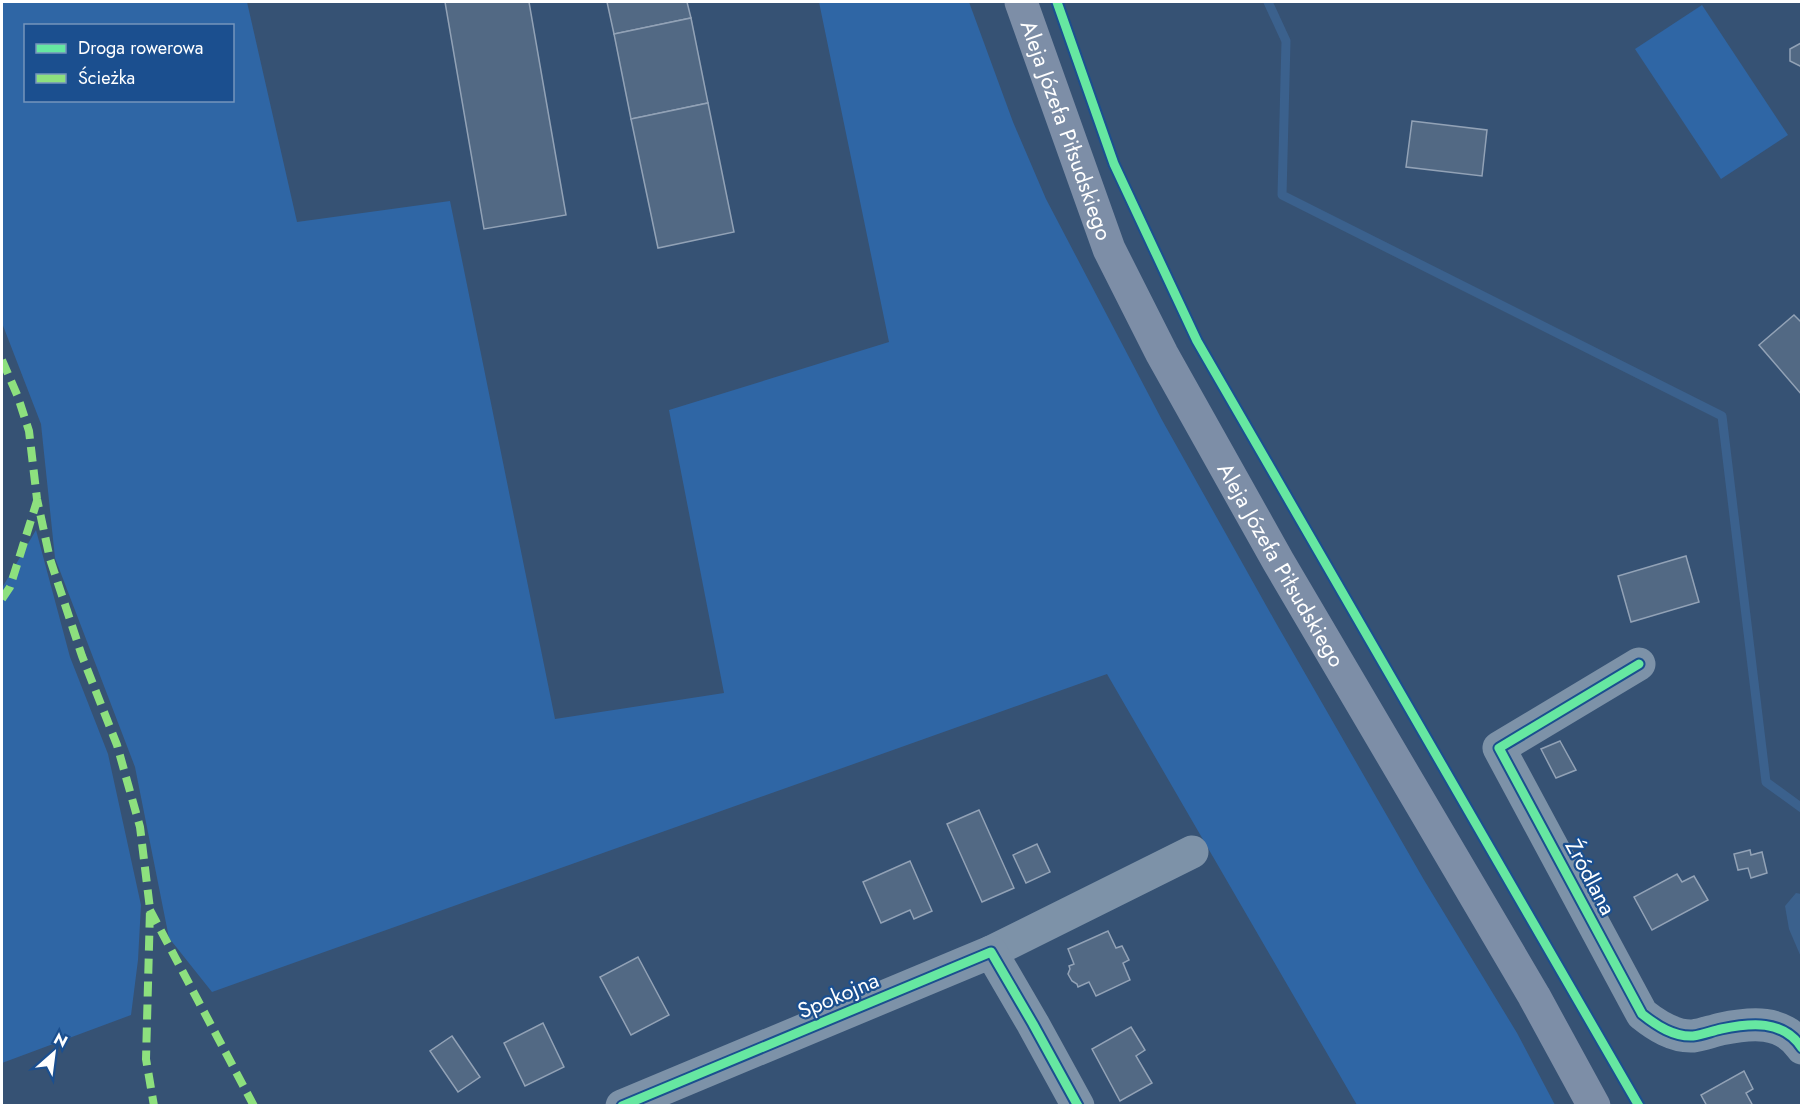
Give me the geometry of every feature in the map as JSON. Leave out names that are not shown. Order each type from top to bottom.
[{"type":"main road","name":"Aleja Józefa Piłsudskiego","points":[[1021,2],[1109,249],[1162,354],[1278,561],[1534,996],[1594,1106]]},
{"type":"street","name":"Źródlana","points":[[1639,664],[1499,748],[1642,1014],[1673,1033],[1694,1036],[1755,1023],[1780,1028],[1802,1048]]},
{"type":"street","name":"Spokojna","points":[[622,1106],[991,952],[1192,852]]},
{"type":"street","points":[[991,952],[1034,1024],[1078,1106]]},
{"type":"shaded area","points":[[2,2],[247,2],[297,222],[450,201],[555,719],[724,693],[669,410],[889,342],[819,2],[969,2],[1013,122],[1046,199],[1162,420],[1424,880],[1517,1033],[1555,1105],[1357,1105],[1107,674],[212,992],[169,938],[135,767],[55,558],[41,424],[2,323]]},
{"type":"shaded area","points":[[1702,5],[1788,135],[1721,179],[1635,49]]},
{"type":"shaded area","points":[[36,530],[70,657],[108,754],[141,905],[138,960],[131,1015],[2,1063],[2,588]]},
{"type":"shaded area","points":[[1796,893],[1801,894],[1801,957],[1789,929],[1785,906]]},
{"type":"building","points":[[445,2],[529,2],[566,215],[484,229]]},
{"type":"building","points":[[607,2],[687,2],[691,18],[614,34]]},
{"type":"building","points":[[691,18],[708,103],[631,119],[614,34]]},
{"type":"building","points":[[1801,43],[1802,67],[1790,61],[1790,49]]},
{"type":"building","points":[[708,103],[734,232],[658,248],[631,119]]},
{"type":"building","points":[[1412,121],[1487,130],[1482,176],[1406,167]]},
{"type":"building","points":[[1794,315],[1802,323],[1802,395],[1759,345]]},
{"type":"building","points":[[1686,556],[1699,602],[1631,622],[1618,576]]},
{"type":"building","points":[[1560,741],[1576,770],[1556,778],[1541,749]]},
{"type":"building","points":[[979,810],[1014,888],[982,902],[947,824]]},
{"type":"building","points":[[1037,844],[1050,872],[1026,883],[1013,855]]},
{"type":"building","points":[[1750,850],[1751,855],[1762,852],[1767,873],[1751,878],[1748,868],[1738,870],[1734,854]]},
{"type":"building","points":[[910,861],[932,911],[914,919],[910,910],[881,923],[863,882]]},
{"type":"building","points":[[1677,874],[1682,882],[1694,876],[1708,900],[1652,930],[1634,897]]},
{"type":"building","points":[[1108,931],[1116,948],[1122,946],[1129,960],[1123,963],[1130,980],[1096,996],[1089,982],[1078,987],[1072,981],[1068,974],[1069,966],[1074,964],[1068,949]]},
{"type":"building","points":[[638,957],[669,1015],[631,1035],[600,977]]},
{"type":"building","points":[[543,1023],[564,1067],[525,1086],[504,1043]]},
{"type":"building","points":[[1131,1027],[1145,1050],[1136,1056],[1152,1083],[1120,1101],[1092,1049]]},
{"type":"building","points":[[452,1036],[480,1077],[458,1092],[430,1051]]},
{"type":"building","points":[[1744,1071],[1753,1089],[1746,1093],[1753,1106],[1707,1106],[1701,1095]]},
{"type":"waterway","points":[[1268,2],[1286,41],[1282,195],[1722,416],[1766,782],[1802,808]]},
{"type":"marked path","points":[[2,360],[18,397],[29,431],[37,499],[50,559],[82,656],[117,745],[140,827],[150,909],[146,1059],[154,1106]]},
{"type":"marked path","points":[[2,599],[10,587],[37,501]]},
{"type":"marked path","points":[[150,910],[254,1106]]},
{"type":"cycle path","points":[[1057,2],[1114,164],[1197,341],[1639,1106]]},
{"type":"cycle path","points":[[1639,664],[1499,748],[1642,1014],[1666,1030],[1686,1036],[1743,1025],[1765,1025],[1785,1032],[1802,1048]]},
{"type":"cycle path","points":[[622,1106],[991,952],[1078,1106]]}]
